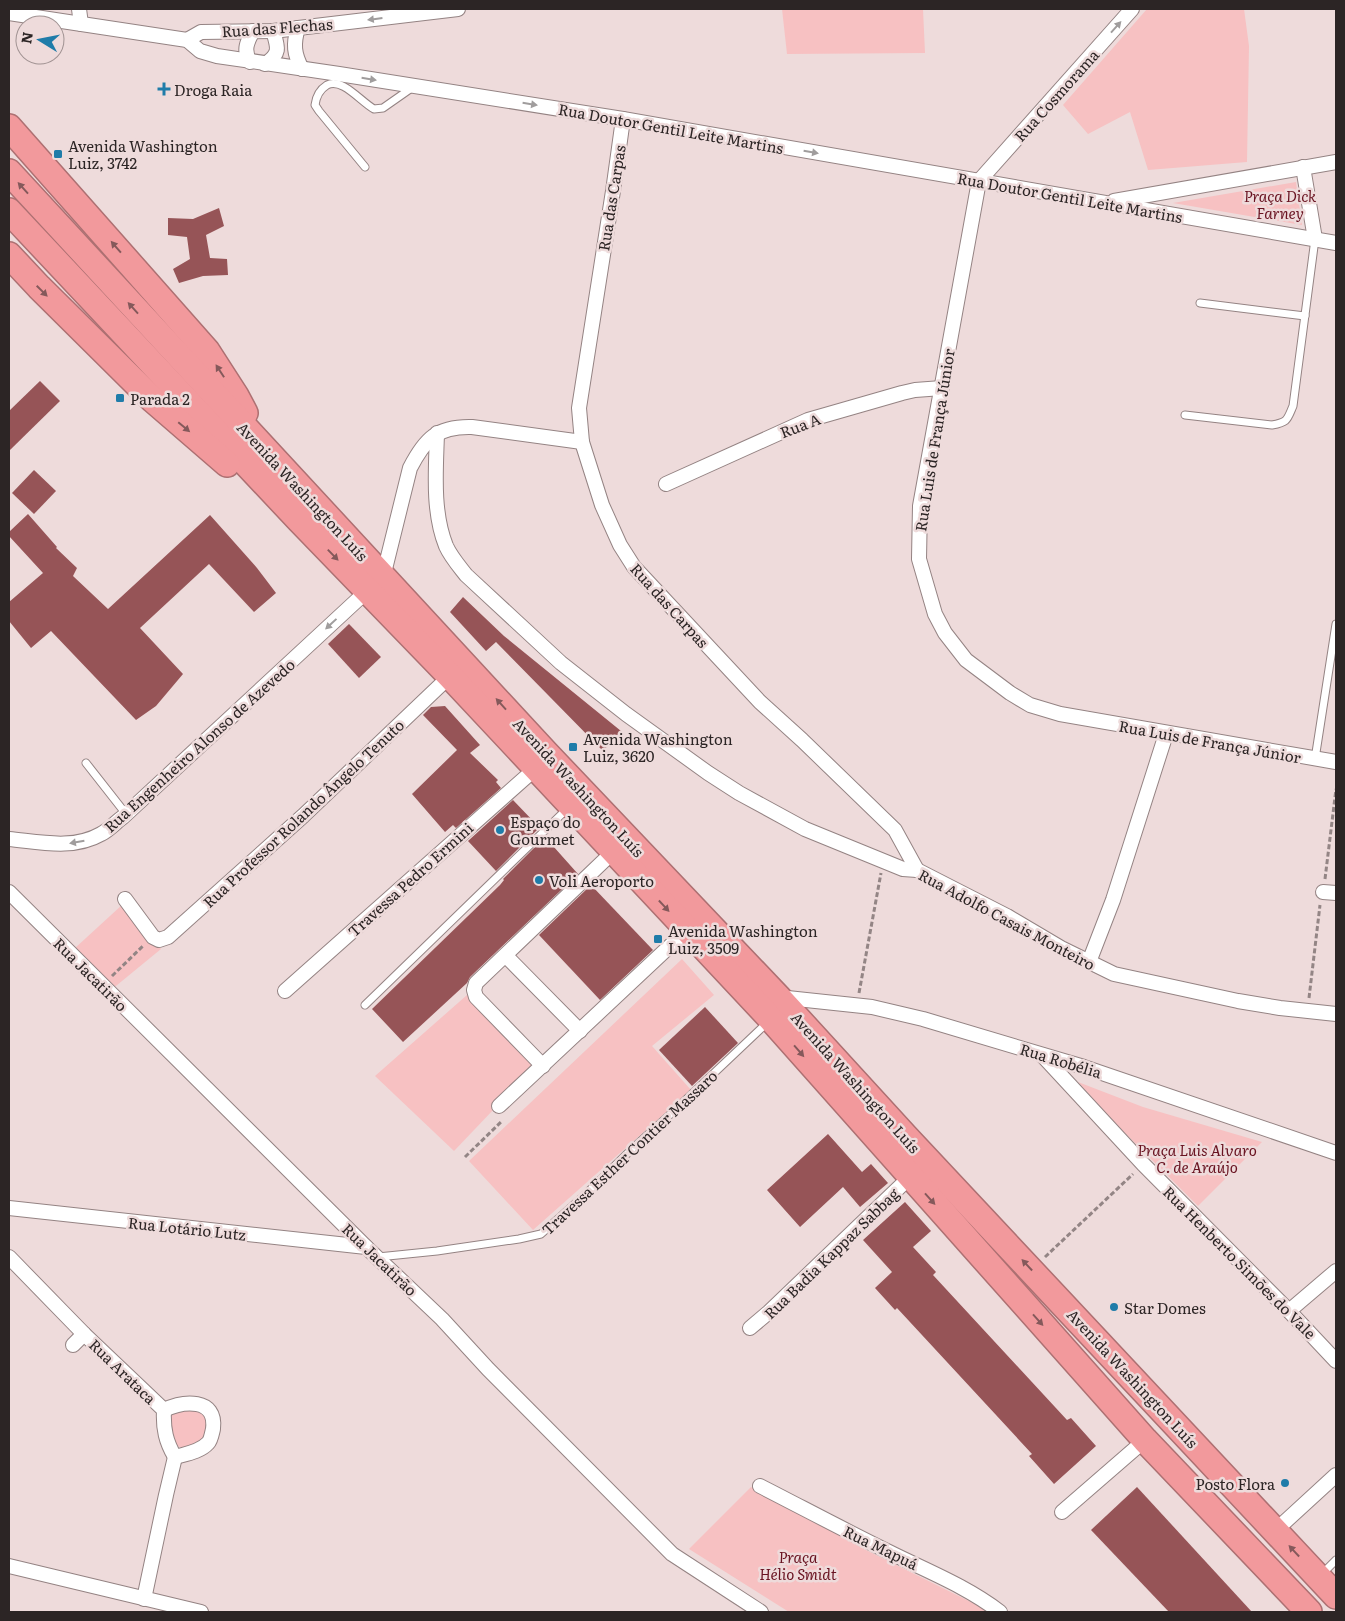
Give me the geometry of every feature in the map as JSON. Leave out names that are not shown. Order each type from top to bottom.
[{"type":"highway","points":[[9,127],[207,351],[236,396],[261,444]]},
{"type":"highway","name":"Avenida Washington Luís","points":[[9,172],[157,352],[299,520],[375,584],[546,753],[775,1008],[910,1177],[1145,1440],[1309,1612]]},
{"type":"highway","name":"Avenida Washington Luís","points":[[9,211],[157,352],[261,444],[450,676],[570,806],[687,930],[775,1008],[913,1144],[1336,1596]]},
{"type":"highway","points":[[9,255],[39,288],[153,400],[222,459],[299,520]]},
{"type":"street","points":[[79,9],[81,24]]},
{"type":"street","name":"Rua das Flechas","points":[[187,40],[201,32],[298,28],[458,9]]},
{"type":"street","name":"Rua Cosmorama","points":[[979,181],[1132,9]]},
{"type":"street","name":"Rua Doutor Gentil Leite Martins","points":[[9,13],[187,40],[200,51],[250,62],[622,119],[1336,243]]},
{"type":"street","points":[[298,28],[294,51],[302,69]]},
{"type":"street","points":[[264,64],[273,58],[276,52],[277,43],[273,30]]},
{"type":"street","points":[[250,62],[247,57],[246,46],[253,31]]},
{"type":"street","name":"Rua das Carpas","points":[[622,119],[613,190],[579,408],[582,442],[602,506],[620,545],[634,567],[760,702],[895,830],[917,870]]},
{"type":"street","points":[[1103,203],[1336,162]]},
{"type":"street","points":[[1304,167],[1315,239]]},
{"type":"street","name":"Rua Luis de França Júnior","points":[[979,181],[920,506],[919,559],[934,614],[945,633],[966,660],[981,672],[1030,704],[1060,714],[1166,734],[1336,762]]},
{"type":"street","name":"Rua A","points":[[666,484],[808,420],[915,390],[942,388]]},
{"type":"street","points":[[375,584],[410,468],[422,448],[437,433],[456,426],[472,426],[582,442]]},
{"type":"street","name":"Rua Adolfo Casais Monteiro","points":[[437,433],[438,514],[441,530],[446,547],[466,575],[568,668],[626,714],[739,793],[805,829],[903,869],[917,870],[990,907],[1061,948],[1114,974],[1214,997],[1280,1008],[1336,1014]]},
{"type":"street","name":"Rua Engenheiro Alonso de Azevedo","points":[[9,839],[64,844],[77,843],[103,833],[126,814],[375,584]]},
{"type":"street","name":"Rua Professor Rolando Ângelo Tenuto","points":[[153,937],[159,940],[168,937],[192,916],[303,816],[450,676]]},
{"type":"street","points":[[1089,962],[1113,900],[1166,734]]},
{"type":"street","name":"Travessa Pedro Ermini","points":[[285,991],[535,768]]},
{"type":"street","points":[[543,1066],[476,997],[474,990],[476,983],[613,852]]},
{"type":"street","name":"Rua Jacatirão","points":[[9,892],[366,1247],[442,1319],[488,1369],[672,1554],[761,1612]]},
{"type":"street","points":[[125,899],[153,937]]},
{"type":"street","points":[[499,1106],[687,930]]},
{"type":"street","points":[[506,956],[580,1031]]},
{"type":"street","name":"Rua Robélia","points":[[775,1008],[858,1005],[923,1019],[1084,1067],[1336,1153]]},
{"type":"street","name":"Rua Henberto Simões do Vale","points":[[1041,1054],[1143,1164],[1336,1361]]},
{"type":"street","name":"Rua Badia Kappaz Sabbag","points":[[750,1328],[910,1177]]},
{"type":"street","name":"Rua Lotário Lutz","points":[[9,1208],[366,1247]]},
{"type":"street","name":"Rua Arataca","points":[[9,1257],[84,1334],[164,1410],[165,1437],[175,1457]]},
{"type":"street","points":[[1289,1311],[1336,1271]]},
{"type":"street","points":[[73,1345],[84,1334]]},
{"type":"street","points":[[144,1599],[175,1457],[196,1451],[208,1443],[214,1423],[211,1414],[206,1408],[196,1403],[183,1404],[164,1410]]},
{"type":"street","points":[[1062,1512],[1145,1440]]},
{"type":"street","points":[[1275,1531],[1336,1474]]},
{"type":"street","name":"Rua Mapuá","points":[[760,1486],[891,1553],[953,1582],[983,1599],[1000,1612]]},
{"type":"street","points":[[9,1566],[200,1612]]},
{"type":"lane","points":[[365,167],[318,111],[315,105],[317,96],[324,86],[338,83],[374,109],[383,108],[415,86]]},
{"type":"lane","points":[[1186,415],[1272,424],[1284,423],[1288,419],[1293,406],[1315,239]]},
{"type":"lane","points":[[1200,303],[1305,316]]},
{"type":"lane","points":[[1315,759],[1336,624]]},
{"type":"lane","points":[[86,762],[126,814]]},
{"type":"lane","points":[[365,1004],[570,806]]},
{"type":"lane","name":"Travessa Esther Contier Massaro","points":[[378,1257],[437,1251],[519,1239],[540,1234],[587,1193],[675,1110],[775,1008]]},
{"type":"lane","points":[[1319,1577],[1336,1560]]},
{"type":"path","points":[[858,1005],[882,860]]},
{"type":"path","points":[[102,986],[153,937]]},
{"type":"path","points":[[1032,1270],[1143,1164]]},
{"type":"green space","points":[[782,9],[923,9],[925,53],[787,54]]},
{"type":"green space","points":[[1147,9],[1244,9],[1249,46],[1247,162],[1148,170],[1130,112],[1088,134],[1063,105]]},
{"type":"green space","name":"Praça Dick Farney","points":[[1296,182],[1302,225],[1173,203]]},
{"type":"green space","points":[[122,905],[161,949],[111,990],[74,949]]},
{"type":"green space","points":[[682,959],[714,995],[652,1046],[691,1090],[533,1230],[469,1161]]},
{"type":"green space","points":[[467,995],[536,1065],[454,1151],[375,1076]]},
{"type":"green space","name":"Praça Luis Alvaro C. de Araújo","points":[[1078,1082],[1143,1107],[1262,1142],[1198,1206],[1115,1123]]},
{"type":"green space","points":[[197,1408],[207,1418],[206,1438],[188,1448],[175,1445],[168,1420],[177,1409]]},
{"type":"green space","name":"Praça Hélio Smidt","points":[[751,1487],[864,1549],[991,1612],[789,1612],[689,1549]]},
{"type":"building","points":[[219,208],[224,226],[206,235],[210,258],[227,259],[228,275],[203,276],[179,283],[173,269],[190,259],[187,237],[168,235],[168,218],[193,219]]},
{"type":"building","points":[[40,381],[60,401],[9,451],[9,411]]},
{"type":"building","points":[[34,470],[56,491],[34,514],[12,493]]},
{"type":"building","points":[[28,514],[56,548],[77,568],[73,576],[108,609],[210,515],[257,568],[276,593],[254,612],[209,564],[140,628],[183,674],[156,706],[136,720],[51,631],[31,648],[9,621],[9,602],[43,573],[9,536],[9,532]]},
{"type":"building","points":[[463,597],[504,636],[621,731],[603,751],[496,642],[486,651],[450,612]]},
{"type":"building","points":[[349,624],[381,657],[359,678],[328,644]]},
{"type":"building","points":[[445,706],[480,745],[470,753],[498,780],[496,782],[501,788],[456,828],[453,825],[445,832],[412,794],[457,750],[423,715],[431,707]]},
{"type":"building","name":"Espaço do Gourmet","points":[[513,800],[536,824],[535,826],[538,829],[496,871],[468,841]]},
{"type":"building","points":[[545,837],[578,874],[470,977],[467,983],[403,1042],[372,1009],[500,885],[503,879]]},
{"type":"building","points":[[591,885],[653,950],[600,1000],[539,935]]},
{"type":"building","points":[[705,1007],[738,1043],[692,1086],[659,1050]]},
{"type":"building","points":[[828,1134],[862,1172],[871,1164],[888,1183],[860,1207],[843,1187],[800,1227],[767,1190]]},
{"type":"building","points":[[905,1202],[931,1231],[913,1247],[936,1272],[933,1275],[1067,1420],[1071,1418],[1096,1446],[1054,1484],[1029,1456],[1032,1454],[897,1308],[895,1310],[875,1288],[892,1272],[863,1240]]},
{"type":"building","points":[[1137,1487],[1252,1612],[1169,1612],[1091,1530]]},
{"type":"place","name":"Droga Raia","points":[[164,89]]},
{"type":"place","name":"Avenida Washington Luiz, 3742","points":[[58,154]]},
{"type":"place","name":"Parada 2","points":[[120,398]]},
{"type":"place","name":"Avenida Washington Luiz, 3620","points":[[573,747]]},
{"type":"place","name":"Espaço do Gourmet","points":[[500,830]]},
{"type":"place","name":"Voli Aeroporto","points":[[539,880]]},
{"type":"place","name":"Avenida Washington Luiz, 3509","points":[[658,939]]},
{"type":"place","name":"Star Domes","points":[[1114,1307]]},
{"type":"place","name":"Posto Flora","points":[[1285,1483]]}]
